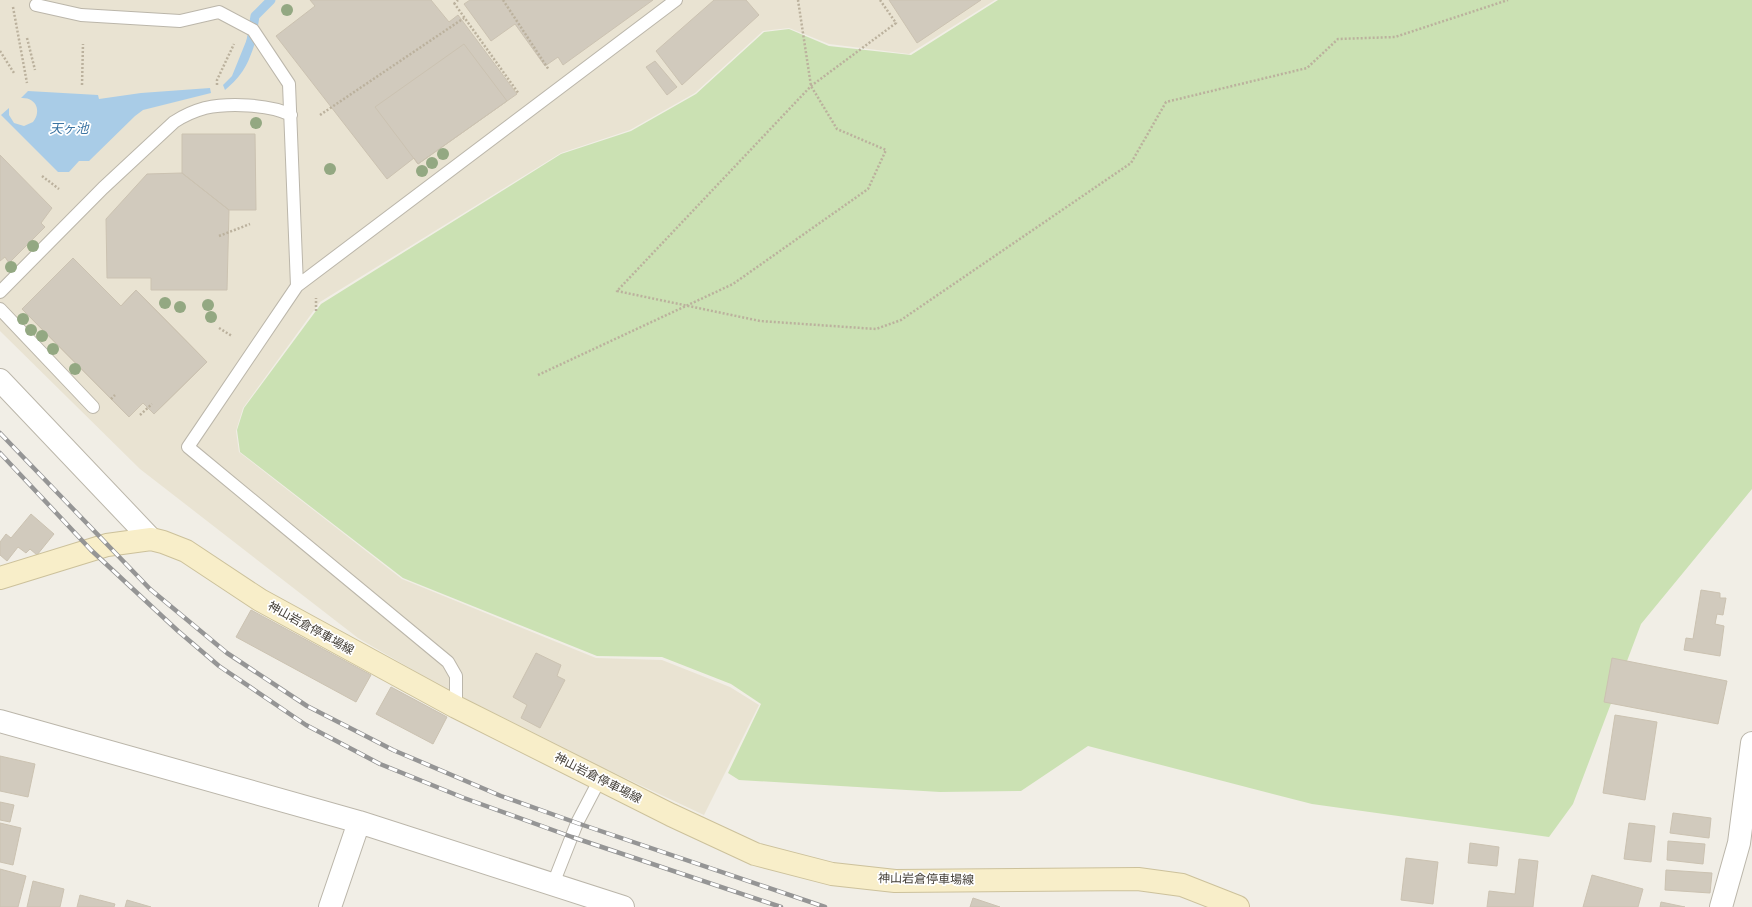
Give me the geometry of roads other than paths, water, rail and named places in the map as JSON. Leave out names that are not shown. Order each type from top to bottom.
[{"type":"main road","name":"神山岩倉停車場線","points":[[0,578],[107,545],[151,540],[162,542],[186,551],[260,600],[456,707],[671,815],[755,854],[832,874],[895,881],[1138,879],[1182,885],[1238,907]]},
{"type":"street","points":[[0,380],[151,540]]},
{"type":"street","points":[[0,721],[359,822],[623,907]]},
{"type":"street","points":[[1720,907],[1739,843],[1752,743]]},
{"type":"street","points":[[330,907],[359,822]]},
{"type":"lane","points":[[456,707],[456,676],[448,662],[188,448],[298,286],[676,0]]},
{"type":"lane","points":[[36,4],[81,15],[180,21],[219,12],[253,30],[289,84],[298,286]]},
{"type":"lane","points":[[0,292],[103,188],[174,122],[183,116],[204,108],[232,106],[264,106],[282,110],[290,115]]},
{"type":"lane","points":[[0,309],[94,407]]},
{"type":"lane","points":[[553,884],[577,824],[600,779]]},
{"type":"water","points":[[247,39],[255,43],[250,57],[241,74],[225,90],[223,85],[232,76]]},
{"type":"water","name":"天ヶ池","points":[[210,88],[211,93],[143,110],[89,161],[79,161],[69,172],[58,172],[1,115],[9,108],[9,115],[14,123],[24,126],[33,122],[37,113],[34,102],[26,98],[21,98],[28,91],[98,95],[99,99],[141,93]]},
{"type":"waterway","points":[[251,41],[255,16],[271,0]]},
{"type":"railway","points":[[0,433],[150,589],[227,653],[307,706],[393,750],[501,796],[825,907]]},
{"type":"railway","points":[[0,453],[91,550],[178,631],[219,666],[306,725],[380,764],[464,798],[572,837],[781,907]]}]
